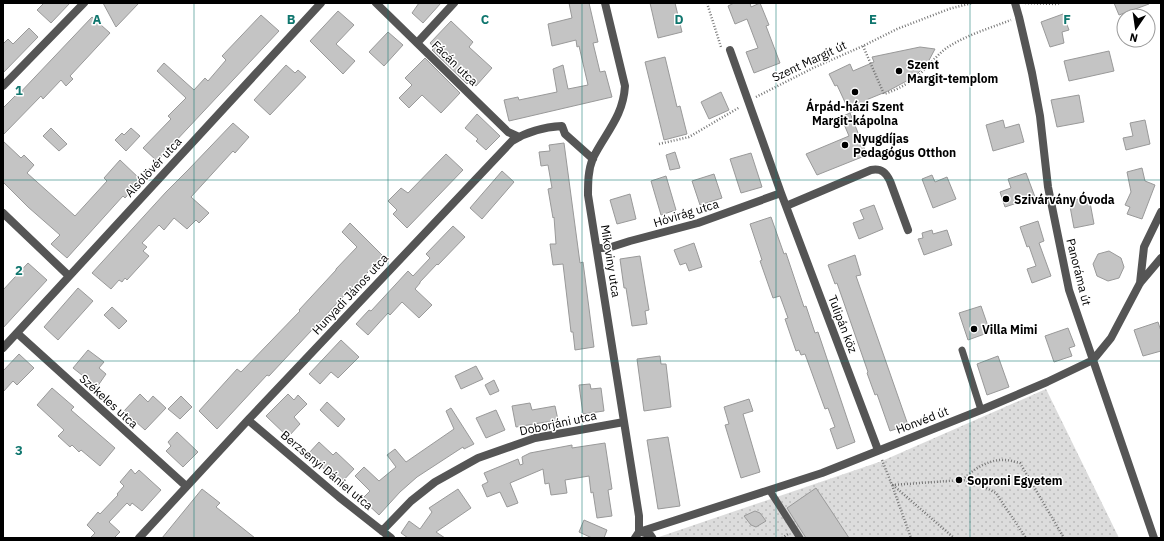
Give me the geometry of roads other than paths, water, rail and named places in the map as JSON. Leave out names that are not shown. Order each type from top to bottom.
[{"type":"street","points":[[3,86],[84,3]]},
{"type":"street","name":"Alsólövér utca","points":[[3,348],[322,3]]},
{"type":"street","name":"Fácán utca","points":[[376,3],[508,132],[519,137]]},
{"type":"street","points":[[417,42],[454,3]]},
{"type":"street","name":"Mikoviny utca","points":[[605,3],[625,86],[625,94],[624,102],[619,114],[593,159],[590,168],[588,195],[639,516],[637,535]]},
{"type":"street","name":"Panoráma út","points":[[1015,3],[1020,17],[1040,116],[1048,187],[1069,290],[1154,538]]},
{"type":"street","name":"Tulipán köz","points":[[730,50],[747,102],[878,450]]},
{"type":"street","name":"Hunyadi János utca","points":[[139,538],[186,486],[503,150],[519,137],[543,128],[562,126],[565,134],[593,159]]},
{"type":"street","points":[[786,206],[871,170],[877,169],[882,170],[890,181],[908,230]]},
{"type":"street","name":"Hóvirág utca","points":[[597,248],[608,248],[698,223],[781,193]]},
{"type":"street","points":[[1140,283],[1144,247],[1161,212]]},
{"type":"street","points":[[3,213],[69,276]]},
{"type":"street","name":"Honvéd út","points":[[637,535],[822,473],[982,410],[1094,360],[1111,338],[1140,283],[1161,258]]},
{"type":"street","name":"Székeles utca","points":[[17,333],[186,486]]},
{"type":"street","name":"Berzsenyi Dániel utca","points":[[248,420],[391,538]]},
{"type":"street","name":"Doborjáni utca","points":[[382,531],[411,501],[435,482],[478,458],[535,438],[624,422]]},
{"type":"lane","points":[[962,350],[982,410]]},
{"type":"lane","points":[[770,491],[800,538]]},
{"type":"lane","points":[[637,535],[651,536],[653,538]]},
{"type":"place","name":"Szent Margit-templom","points":[[899,71]]},
{"type":"place","name":"Árpád-házi Szent Margit-kápolna","points":[[855,92]]},
{"type":"place","name":"Nyugdíjas Pedagógus Otthon","points":[[845,145]]},
{"type":"place","name":"Szivárvány Óvoda","points":[[1006,199]]},
{"type":"place","name":"Villa Mimi","points":[[974,329]]},
{"type":"place","name":"Soproni Egyetem","points":[[959,480]]}]
